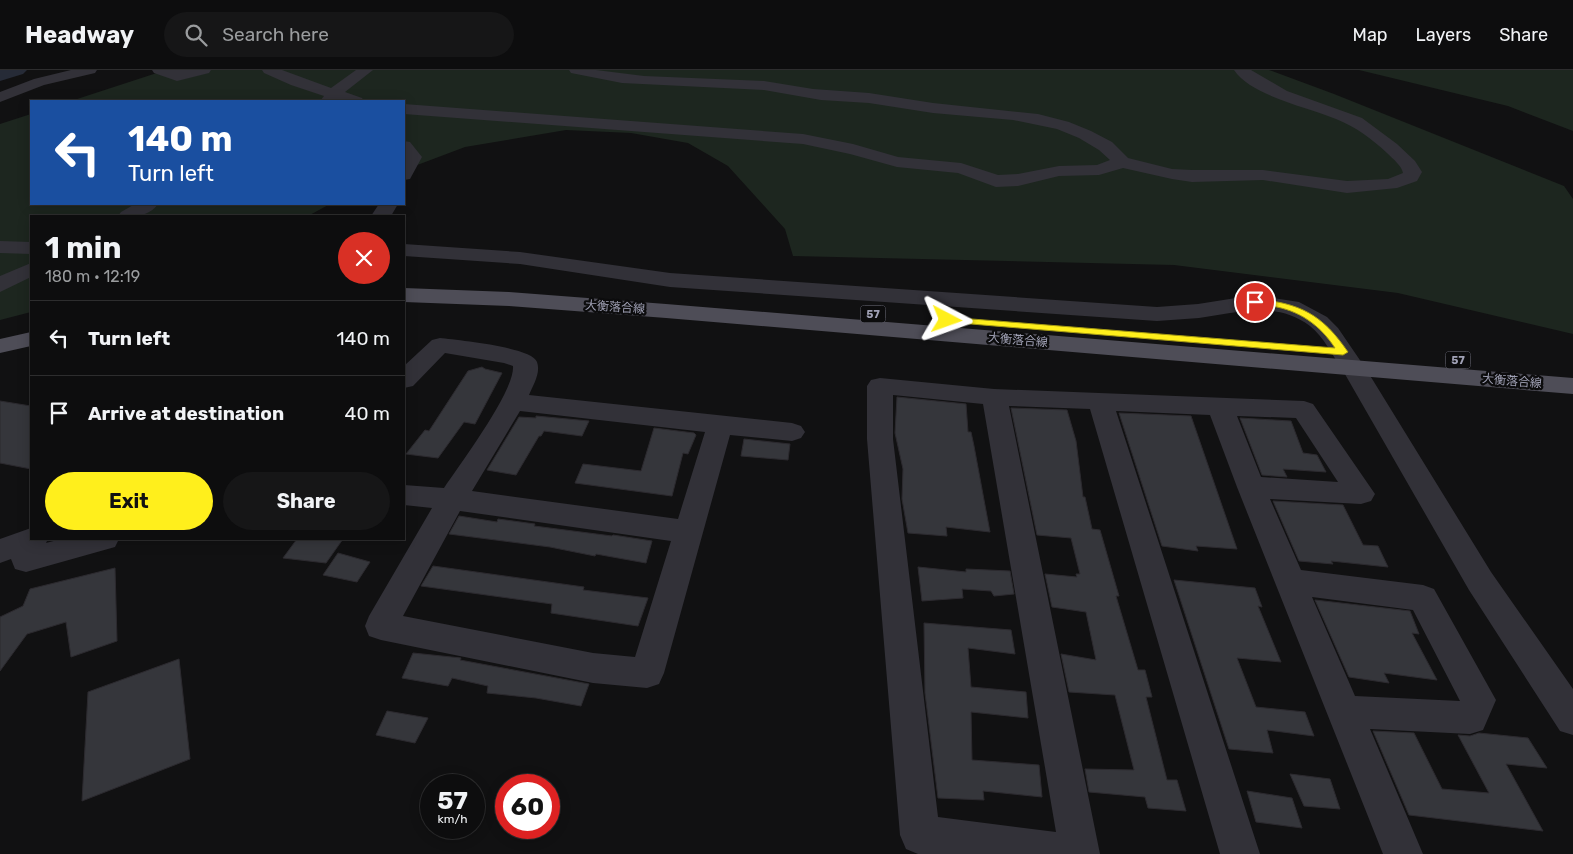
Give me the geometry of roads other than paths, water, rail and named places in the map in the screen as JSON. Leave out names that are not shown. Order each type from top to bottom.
[{"type":"main road","name":"大衡落合線","points":[[405,284],[568,290],[1130,333],[1573,386]]},
{"type":"main road","name":"大衡落合線","points":[[405,295],[509,299],[1349,360],[1573,369]]},
{"type":"main road","points":[[0,334],[30,328]]},
{"type":"main road","points":[[0,346],[30,340]]},
{"type":"street","points":[[0,97],[39,82],[90,70]]},
{"type":"street","points":[[159,70],[177,76],[204,70]]},
{"type":"street","points":[[269,70],[331,97],[350,100]]},
{"type":"street","points":[[331,97],[366,70]]},
{"type":"street","points":[[576,70],[601,76],[650,82],[760,77],[813,94],[876,99],[920,106],[1020,116],[1066,127],[1099,141],[1122,162]]},
{"type":"street","points":[[405,110],[803,140],[853,149],[897,162],[962,168],[996,181],[1018,180],[1059,171],[1099,170],[1122,162],[1172,174],[1192,176],[1264,175],[1347,187],[1390,184],[1410,177],[1413,172],[1405,161],[1367,128],[1340,115],[1273,91],[1257,83],[1241,70]]},
{"type":"street","points":[[405,147],[414,156],[405,172]]},
{"type":"street","points":[[130,215],[146,205]]},
{"type":"street","points":[[0,248],[30,248]]},
{"type":"street","points":[[405,250],[469,252],[670,280],[1157,314],[1198,311],[1255,302],[1273,303],[1305,313],[1319,322],[1330,333],[1349,360],[1480,581],[1573,719]]},
{"type":"street","points":[[0,286],[30,270]]},
{"type":"street","points":[[405,379],[440,345],[509,356],[525,362],[526,373],[513,402],[452,499],[381,626],[593,668],[647,673],[720,426]]},
{"type":"street","points":[[994,397],[1078,854],[920,835],[880,439],[880,386],[994,397],[1304,410],[1361,494],[1251,487]]},
{"type":"street","points":[[1100,401],[1240,854]]},
{"type":"street","points":[[513,402],[720,426],[792,432]]},
{"type":"street","points":[[1220,406],[1251,487],[1403,854]]},
{"type":"street","points":[[405,495],[452,499],[689,532]]},
{"type":"street","points":[[19,544],[26,560],[100,540]]},
{"type":"street","points":[[1290,581],[1423,598],[1478,700],[1470,718],[1344,712]]},
{"type":"waterway","points":[[0,75],[16,70]]}]
